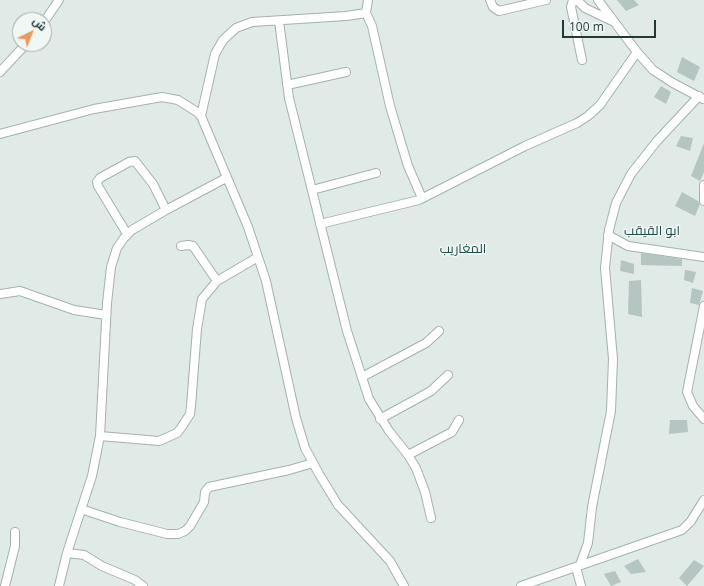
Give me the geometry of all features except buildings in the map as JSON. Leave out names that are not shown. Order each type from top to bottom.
[{"type":"street","points":[[51,12],[59,0]]},
{"type":"street","points":[[368,0],[366,13],[376,41],[390,106],[408,166],[422,198]]},
{"type":"street","points":[[490,0],[493,7],[499,11],[511,4],[546,0]]},
{"type":"street","points":[[573,0],[571,6],[582,60]]},
{"type":"street","points":[[577,0],[585,8],[614,22]]},
{"type":"street","points":[[581,586],[578,566],[588,543],[592,508],[611,411],[613,359],[604,268],[608,235],[616,203],[631,174],[657,141],[702,98],[658,75],[637,52],[598,0]]},
{"type":"street","points":[[201,116],[212,64],[223,40],[236,28],[245,24],[366,13]]},
{"type":"street","points":[[279,21],[287,85],[347,330],[369,399],[380,419],[408,455],[422,482],[431,518]]},
{"type":"street","points":[[0,72],[19,52]]},
{"type":"street","points":[[320,224],[408,203],[422,198],[588,116],[608,96],[637,52]]},
{"type":"street","points":[[287,85],[346,72]]},
{"type":"street","points":[[0,134],[94,109],[162,97],[183,102],[201,116],[248,228],[266,281],[299,431],[312,463],[338,505],[390,561],[404,586]]},
{"type":"street","points":[[127,234],[98,186],[97,182],[100,178],[129,162],[135,161],[153,184],[166,210]]},
{"type":"street","points":[[312,190],[376,173]]},
{"type":"street","points":[[59,586],[67,553],[92,476],[100,436],[106,315],[111,267],[117,248],[127,234],[166,210],[226,178]]},
{"type":"street","points":[[704,185],[704,201]]},
{"type":"street","points":[[608,235],[628,246],[704,257]]},
{"type":"street","points":[[181,246],[193,246],[217,281]]},
{"type":"street","points":[[100,436],[159,441],[177,433],[182,428],[190,414],[200,307],[206,293],[217,281],[258,257]]},
{"type":"street","points":[[0,294],[20,291],[74,310],[106,315]]},
{"type":"street","points":[[704,306],[687,392],[693,406],[704,419]]},
{"type":"street","points":[[362,377],[426,343],[439,331]]},
{"type":"street","points":[[380,419],[432,391],[448,375]]},
{"type":"street","points":[[408,455],[452,432],[460,420]]},
{"type":"street","points":[[81,510],[167,534],[178,534],[185,531],[190,526],[204,502],[205,492],[209,487],[289,470],[312,463]]},
{"type":"street","points":[[521,586],[682,530],[691,521],[704,500]]},
{"type":"street","points":[[5,586],[15,546],[15,532]]},
{"type":"street","points":[[67,553],[84,555],[102,566],[135,580],[143,586]]},
{"type":"district","name":"ابو القيقب","points":[[652,231]]},
{"type":"district","name":"المغاريب","points":[[463,249]]}]
